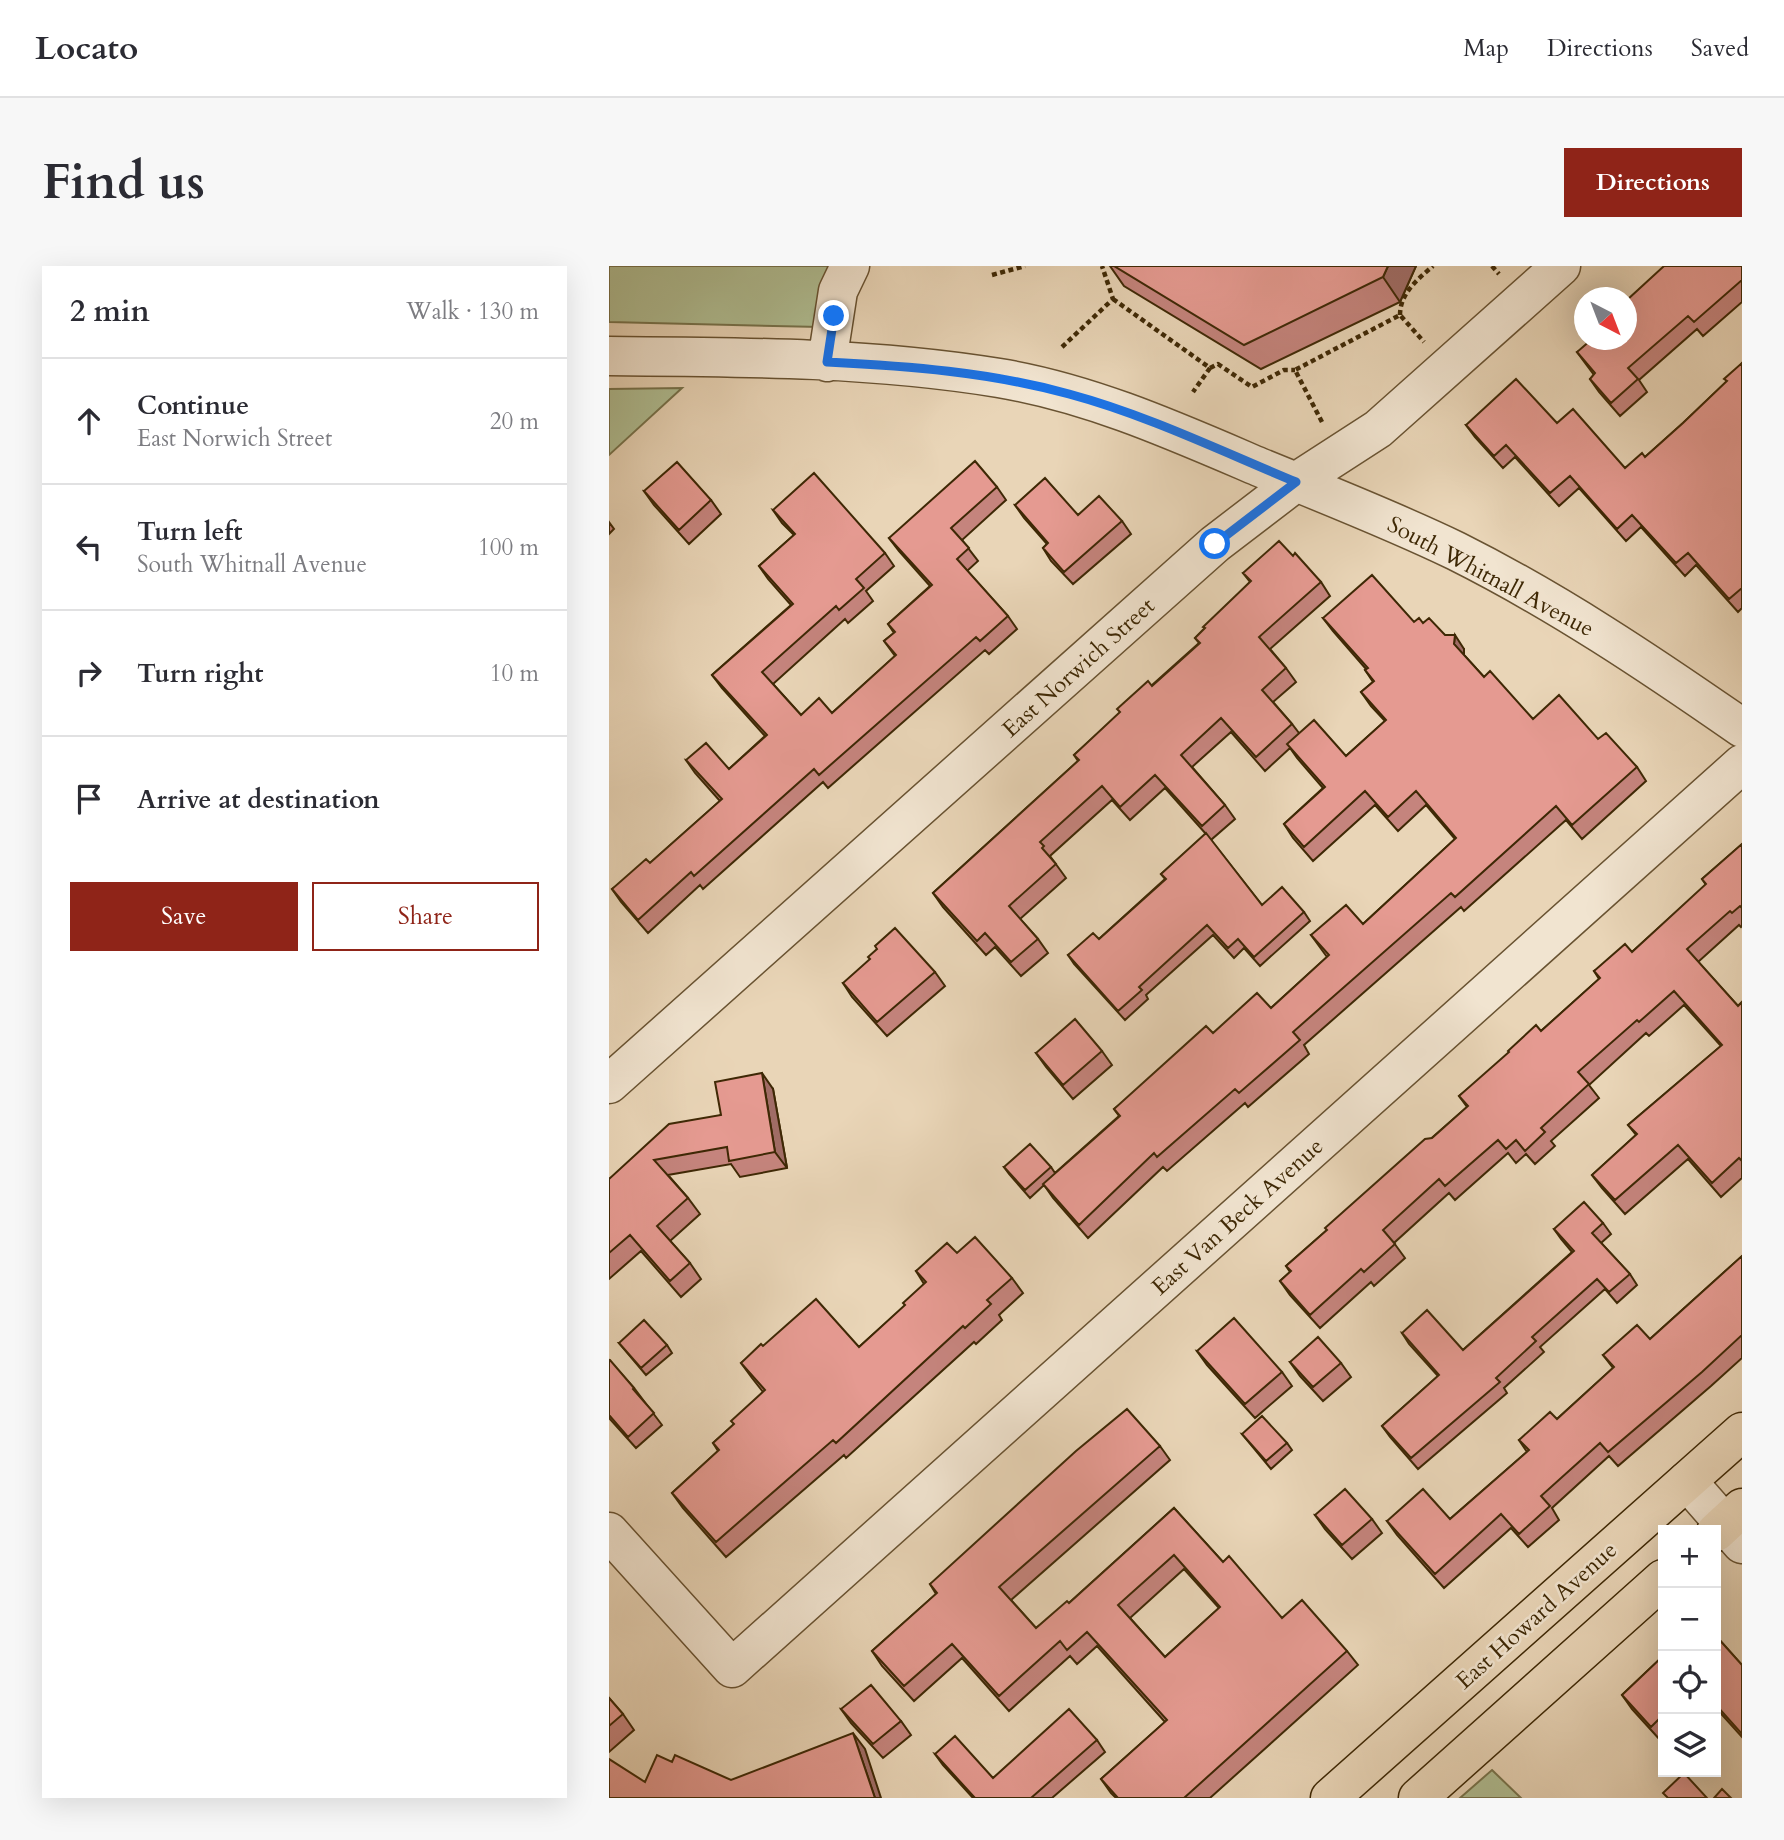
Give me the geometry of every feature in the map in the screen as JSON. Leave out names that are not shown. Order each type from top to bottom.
[{"type":"main road","name":"East Howard Avenue","points":[[1330,1798],[1742,1432]]},
{"type":"main road","points":[[1418,1798],[1658,1583]]},
{"type":"street","points":[[827,362],[838,291],[850,266]]},
{"type":"street","name":"East Norwich Street","points":[[609,1084],[1215,544],[1296,482],[1378,429],[1561,266]]},
{"type":"street","name":"South Whitnall Avenue","points":[[609,355],[827,362],[946,370],[1002,378],[1070,394],[1161,425],[1457,552],[1623,647],[1742,728]]},
{"type":"street","name":"East Van Beck Avenue","points":[[609,1532],[731,1668],[1742,764]]},
{"type":"street","points":[[1687,1481],[1731,1527]]},
{"type":"path","points":[[992,275],[1025,266]]},
{"type":"path","points":[[1102,266],[1112,299],[1209,368]]},
{"type":"path","points":[[1424,342],[1399,314],[1412,285],[1433,266]]},
{"type":"path","points":[[1492,266],[1500,274]]},
{"type":"path","points":[[1062,347],[1112,299]]},
{"type":"path","points":[[1193,392],[1209,368],[1218,364],[1252,387],[1284,370],[1295,369],[1399,314]]},
{"type":"path","points":[[1295,369],[1326,429]]},
{"type":"green space","points":[[609,266],[835,266],[820,327],[609,322]]},
{"type":"green space","points":[[682,388],[609,455],[609,389]]},
{"type":"green space","points":[[1492,1770],[1521,1798],[1460,1798]]},
{"type":"building","points":[[1114,266],[1388,266],[1383,277],[1244,345]]},
{"type":"building","points":[[1664,266],[1742,266],[1742,280],[1694,322],[1688,316],[1628,368],[1638,379],[1611,403],[1590,379],[1595,373],[1577,352],[1637,350],[1637,291]]},
{"type":"building","points":[[1742,363],[1742,588],[1729,599],[1688,553],[1676,563],[1632,515],[1617,529],[1570,476],[1550,493],[1506,445],[1494,456],[1466,425],[1516,379],[1557,423],[1573,409],[1625,468],[1642,453],[1645,457],[1683,423]]},
{"type":"building","points":[[975,461],[997,487],[951,528],[969,548],[957,559],[1008,616],[980,641],[976,637],[819,775],[814,769],[694,876],[691,872],[638,920],[612,889],[646,859],[650,863],[722,799],[686,760],[706,743],[729,769],[767,735],[712,675],[793,604],[759,566],[795,534],[773,510],[814,473],[885,553],[856,579],[864,588],[839,610],[836,606],[762,672],[801,715],[819,698],[832,713],[896,655],[884,641],[895,632],[888,624],[932,585],[889,538]]},
{"type":"building","points":[[677,462],[711,500],[679,530],[644,491]]},
{"type":"building","points":[[1045,478],[1078,515],[1099,496],[1122,521],[1064,572],[1043,548],[1048,543],[1015,505]]},
{"type":"building","points":[[1279,541],[1293,556],[1295,553],[1321,582],[1259,637],[1286,668],[1262,690],[1292,724],[1256,757],[1221,718],[1181,755],[1225,805],[1202,826],[1155,775],[1120,807],[1102,786],[1040,842],[1056,864],[1009,906],[1038,939],[1011,962],[985,933],[977,941],[933,893],[1079,760],[1074,755],[1120,712],[1117,709],[1148,681],[1152,686],[1200,643],[1195,638],[1205,628],[1203,627],[1251,581],[1243,573]]},
{"type":"building","points":[[1372,575],[1414,622],[1419,618],[1423,623],[1429,618],[1445,635],[1455,635],[1454,644],[1484,677],[1490,671],[1533,719],[1559,695],[1598,739],[1606,733],[1637,767],[1572,825],[1556,806],[1455,897],[1451,893],[1293,1032],[1300,1040],[1239,1093],[1235,1089],[1157,1157],[1154,1153],[1079,1225],[1043,1184],[1120,1116],[1114,1109],[1206,1026],[1213,1033],[1257,993],[1271,1008],[1329,955],[1311,935],[1346,905],[1363,924],[1456,838],[1416,791],[1388,817],[1365,791],[1304,847],[1284,824],[1325,787],[1287,744],[1314,720],[1346,756],[1386,720],[1361,692],[1374,681],[1365,670],[1368,668],[1323,618]]},
{"type":"building","points":[[1206,833],[1262,905],[1282,887],[1304,912],[1254,957],[1238,939],[1228,948],[1207,925],[1139,987],[1142,990],[1118,1011],[1068,955],[1093,933],[1099,939],[1166,879],[1161,874]]},
{"type":"building","points":[[1742,844],[1742,908],[1740,906],[1732,913],[1730,911],[1687,949],[1738,1006],[1742,1002],[1742,1161],[1739,1158],[1712,1183],[1678,1145],[1615,1200],[1592,1175],[1637,1134],[1628,1125],[1722,1045],[1674,991],[1578,1072],[1589,1084],[1541,1128],[1545,1132],[1525,1151],[1516,1140],[1506,1149],[1498,1140],[1445,1186],[1439,1179],[1383,1230],[1395,1244],[1364,1272],[1361,1269],[1310,1315],[1280,1281],[1291,1271],[1286,1266],[1425,1139],[1432,1138],[1468,1106],[1459,1096],[1536,1025],[1541,1031],[1600,978],[1594,971],[1625,944],[1632,952],[1706,884],[1702,879]]},
{"type":"building","points":[[895,928],[935,972],[877,1022],[843,983],[870,959],[868,957],[877,949],[875,946]]},
{"type":"building","points":[[1075,1019],[1102,1051],[1063,1085],[1036,1053]]},
{"type":"building","points":[[762,1073],[775,1152],[729,1161],[727,1147],[654,1160],[688,1198],[657,1226],[690,1263],[670,1281],[630,1235],[609,1253],[609,1179],[669,1124],[721,1115],[715,1082]]},
{"type":"building","points":[[1030,1144],[1051,1167],[1025,1190],[1004,1167]]},
{"type":"building","points":[[1584,1202],[1603,1223],[1592,1233],[1630,1274],[1609,1292],[1597,1279],[1532,1337],[1536,1341],[1496,1378],[1500,1382],[1411,1458],[1382,1426],[1439,1375],[1402,1333],[1427,1310],[1463,1350],[1574,1251],[1554,1229]]},
{"type":"building","points":[[975,1237],[1012,1278],[987,1300],[991,1304],[965,1328],[963,1326],[836,1443],[833,1440],[716,1542],[672,1493],[719,1450],[713,1443],[734,1424],[731,1421],[765,1390],[741,1363],[816,1299],[859,1347],[926,1282],[916,1271],[947,1243],[957,1253]]},
{"type":"building","points":[[1742,1256],[1742,1335],[1608,1452],[1600,1443],[1541,1496],[1550,1506],[1519,1534],[1501,1514],[1435,1574],[1387,1521],[1423,1489],[1450,1519],[1529,1450],[1519,1440],[1550,1412],[1557,1419],[1614,1367],[1603,1355],[1637,1325],[1650,1339]]},
{"type":"building","points":[[1234,1318],[1282,1372],[1245,1404],[1197,1351]]},
{"type":"building","points":[[644,1320],[667,1345],[641,1368],[619,1343]]},
{"type":"building","points":[[1318,1337],[1341,1363],[1313,1387],[1290,1362]]},
{"type":"building","points":[[609,1360],[654,1413],[628,1437],[609,1415]]},
{"type":"building","points":[[1127,1409],[1160,1446],[999,1587],[1036,1628],[1067,1601],[1069,1603],[1174,1508],[1223,1562],[1229,1556],[1282,1618],[1302,1600],[1347,1651],[1184,1798],[1118,1798],[1101,1779],[1167,1720],[1087,1632],[1067,1650],[1060,1641],[999,1696],[952,1644],[904,1686],[872,1651],[937,1593],[930,1584],[1076,1451]],"holes":[[[1174,1555],[1220,1607],[1165,1657],[1118,1605]]]},
{"type":"building","points":[[1262,1416],[1287,1443],[1266,1461],[1242,1434]]},
{"type":"building","points":[[1345,1489],[1372,1519],[1342,1545],[1315,1515]]},
{"type":"building","points":[[1721,1642],[1742,1665],[1742,1734],[1721,1711]]},
{"type":"building","points":[[1658,1661],[1658,1720],[1651,1727],[1622,1695]]},
{"type":"building","points":[[871,1685],[901,1721],[873,1744],[841,1709]]},
{"type":"building","points":[[609,1698],[623,1714],[609,1726]]},
{"type":"building","points":[[1069,1709],[1097,1740],[1031,1798],[975,1798],[935,1754],[955,1736],[993,1778]]},
{"type":"building","points":[[853,1733],[875,1798],[609,1798],[609,1759],[645,1782],[657,1755],[672,1762],[675,1755],[731,1780]]},
{"type":"building","points":[[1680,1777],[1688,1777],[1707,1798],[1668,1798],[1663,1793]]},
{"type":"building","points":[[1722,1789],[1731,1798],[1714,1798]]},
{"type":"route","points":[[834,316],[827,362],[946,370],[1002,378],[1070,394],[1161,425],[1296,482],[1215,544]]}]
